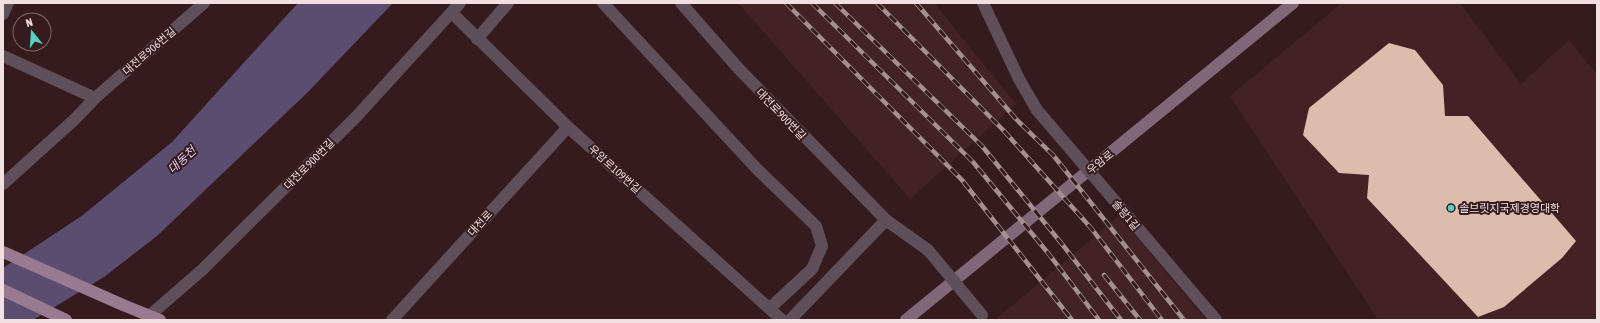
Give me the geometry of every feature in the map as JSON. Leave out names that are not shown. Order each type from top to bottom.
[{"type":"main road","name":"우암로","points":[[906,320],[1293,3]]},
{"type":"main road","points":[[3,252],[154,318]]},
{"type":"main road","points":[[3,290],[66,320]]},
{"type":"street","points":[[3,14],[8,3]]},
{"type":"street","name":"대전로906번길","points":[[3,184],[75,119],[94,98],[204,3]]},
{"type":"street","name":"대전로900번길","points":[[154,318],[345,128],[460,3]]},
{"type":"street","points":[[477,39],[508,3]]},
{"type":"street","points":[[603,3],[757,169],[816,226],[822,246],[812,270],[770,308]]},
{"type":"street","name":"대전로900번길","points":[[681,3],[738,68],[886,220],[928,250],[983,318]]},
{"type":"street","name":"솔랑1길","points":[[983,3],[1036,110],[1216,320]]},
{"type":"street","name":"우암로109번길","points":[[452,13],[568,127],[782,320]]},
{"type":"street","points":[[3,56],[94,98]]},
{"type":"street","name":"대전로","points":[[392,320],[568,127]]},
{"type":"street","points":[[790,320],[886,220]]},
{"type":"shaded area","points":[[738,3],[934,3],[1016,104],[910,199]]},
{"type":"shaded area","name":"솔브릿지국제경영대학","points":[[1342,3],[1460,3],[1521,84],[1569,40],[1597,75],[1597,320],[1378,320],[1230,96]]},
{"type":"shaded area","points":[[1119,216],[1206,320],[995,320]]},
{"type":"water","name":"대동천","points":[[298,3],[393,3],[308,92],[157,236],[104,277],[33,320],[3,320],[3,268],[83,215],[172,142]]},
{"type":"building","name":"솔브릿지국제경영대학","points":[[1389,43],[1415,50],[1443,85],[1445,116],[1468,116],[1576,241],[1562,258],[1504,307],[1478,317],[1367,198],[1369,175],[1339,173],[1303,135],[1309,108]]},
{"type":"railway","points":[[786,3],[962,180],[1072,320]]},
{"type":"railway","points":[[812,3],[973,162],[1048,253],[1099,320]]},
{"type":"railway","points":[[835,3],[982,146],[1062,244],[1121,320]]},
{"type":"railway","points":[[877,3],[1005,132],[1091,228],[1162,320]]},
{"type":"railway","points":[[916,3],[1016,119],[1053,155],[1184,320]]},
{"type":"railway","points":[[1104,275],[1140,320]]},
{"type":"place","name":"솔브릿지국제경영대학","points":[[1451,208]]}]
